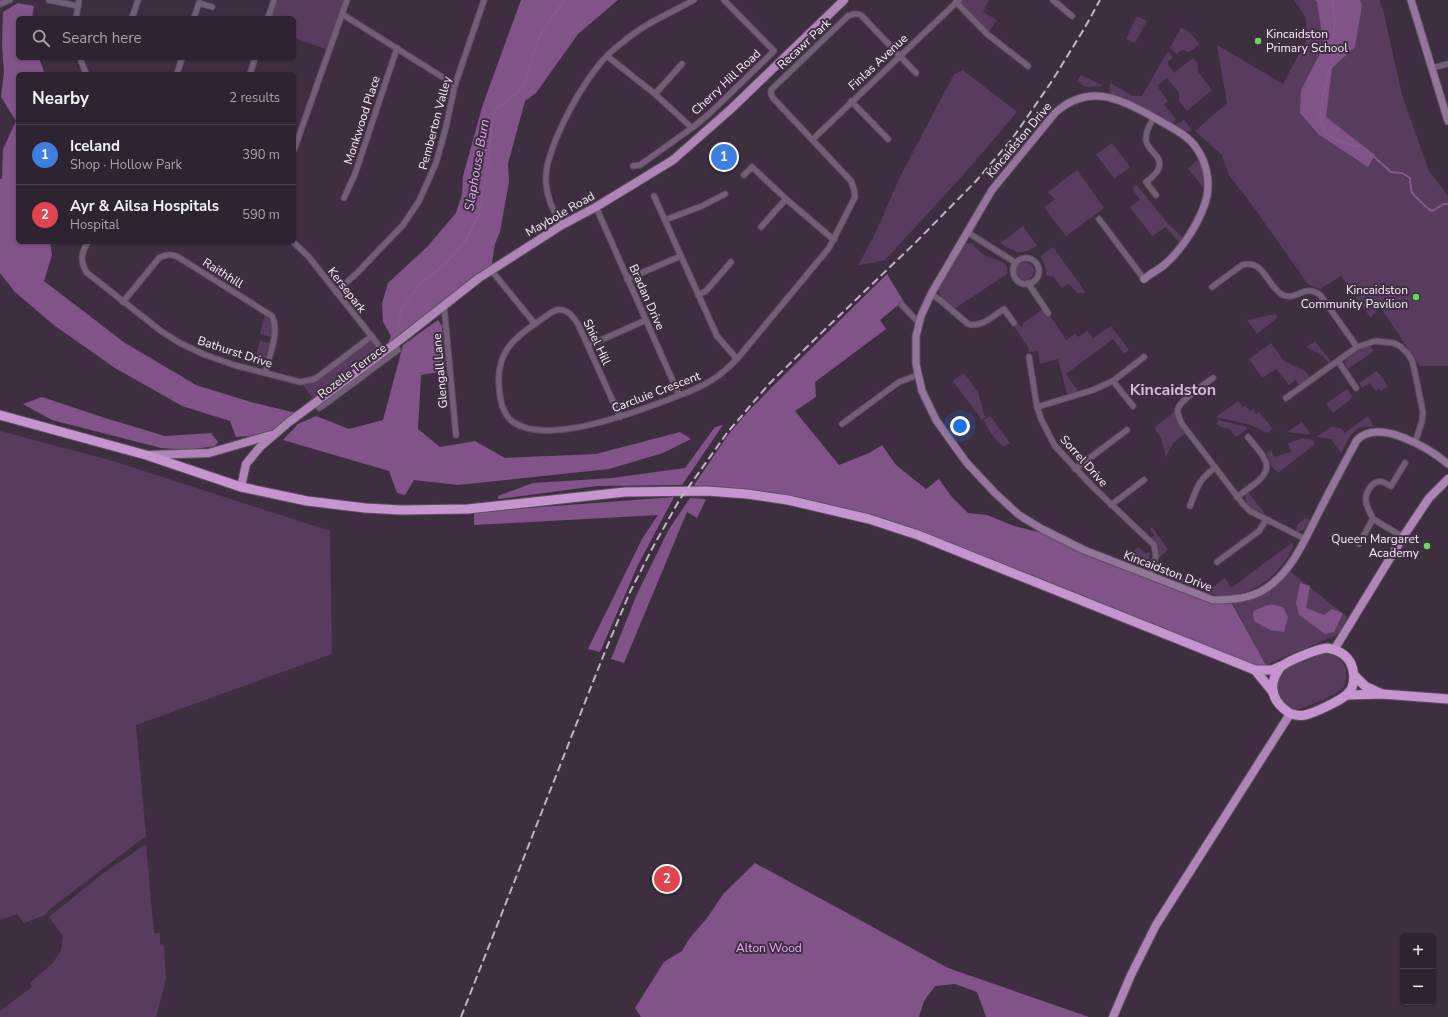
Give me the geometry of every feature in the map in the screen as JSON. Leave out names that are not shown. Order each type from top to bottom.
[{"type":"highway","points":[[0,415],[146,455],[241,487],[307,501],[365,508],[401,510],[468,509],[625,492],[658,491],[747,494],[788,500],[869,519],[918,535],[1254,670],[1272,670],[1318,649],[1327,648],[1334,650],[1344,655],[1351,664],[1354,675],[1352,686],[1348,695]]},
{"type":"highway","points":[[1281,666],[1273,681],[1272,691],[1274,698],[1280,707],[1290,714],[1305,715],[1338,701],[1348,695],[1382,694],[1448,699]]},
{"type":"highway","points":[[1254,670],[1272,691]]},
{"type":"highway","points":[[1354,675],[1365,686],[1382,694]]},
{"type":"main road","name":"Maybole Road","points":[[241,487],[246,464],[260,447],[275,434],[491,270],[673,160],[731,109],[842,1]]},
{"type":"main road","name":"Maybole Road","points":[[146,455],[209,453],[275,434]]},
{"type":"main road","points":[[1334,650],[1403,537],[1429,498],[1448,478]]},
{"type":"main road","points":[[1113,1017],[1156,925],[1290,714]]},
{"type":"street","points":[[0,4],[10,0]]},
{"type":"street","points":[[49,0],[79,3],[76,16]]},
{"type":"street","points":[[133,16],[138,0]]},
{"type":"street","points":[[269,16],[274,0]]},
{"type":"street","points":[[296,144],[347,0]]},
{"type":"street","name":"Pemberton Valley","points":[[336,292],[357,273],[404,225],[419,201],[436,163],[446,128],[455,85],[484,0]]},
{"type":"street","points":[[562,226],[548,198],[546,169],[551,152],[564,123],[594,71],[607,56],[637,30],[694,0]]},
{"type":"street","name":"Cherry Hill Road","points":[[633,166],[640,165],[692,128],[774,51],[724,0]]},
{"type":"street","points":[[1053,0],[1072,16]]},
{"type":"street","points":[[1411,0],[1448,121]]},
{"type":"street","points":[[958,1],[987,34],[1028,66]]},
{"type":"street","name":"Finlas Avenue","points":[[813,140],[851,101],[958,1]]},
{"type":"street","points":[[194,16],[197,3],[212,7]]},
{"type":"street","points":[[342,14],[455,85]]},
{"type":"street","name":"Recawr Park","points":[[813,140],[773,98],[771,90],[848,16],[853,14],[861,15],[916,73]]},
{"type":"street","name":"Monkwood Place","points":[[344,198],[355,174],[396,48]]},
{"type":"street","points":[[607,56],[655,94],[692,128]]},
{"type":"street","points":[[81,60],[85,72]]},
{"type":"street","points":[[178,72],[181,60]]},
{"type":"street","points":[[251,72],[254,60]]},
{"type":"street","points":[[655,94],[682,64]]},
{"type":"street","points":[[1432,68],[1448,64]]},
{"type":"street","name":"Kincaidston Drive","points":[[1098,219],[1144,279],[1163,266],[1184,243],[1204,204],[1208,186],[1205,164],[1197,148],[1186,136],[1129,104],[1101,96],[1086,96],[1068,103],[1055,113],[992,190],[931,294],[919,323],[916,336],[918,375],[928,406],[945,433],[974,472],[1008,505],[1025,518],[1055,536],[1112,562],[1213,600],[1241,598],[1265,590],[1287,569],[1305,539],[1357,440],[1361,436],[1374,432],[1388,433],[1415,443],[1436,454],[1448,464]]},
{"type":"street","points":[[851,101],[888,139]]},
{"type":"street","points":[[1154,118],[1147,128],[1146,140],[1150,149],[1156,155],[1159,167],[1157,174],[1146,182],[1156,196]]},
{"type":"street","name":"Carcluie Crescent","points":[[535,324],[508,346],[503,356],[500,369],[501,400],[504,410],[512,421],[523,427],[549,429],[574,428],[606,422],[712,381],[725,372],[737,359],[829,248],[854,197],[854,189],[851,181],[813,140]]},
{"type":"street","points":[[744,175],[752,167],[786,199],[834,240]]},
{"type":"street","points":[[665,220],[702,206],[725,194]]},
{"type":"street","points":[[654,196],[717,336],[737,359]]},
{"type":"street","points":[[761,227],[786,199]]},
{"type":"street","name":"Bradan Drive","points":[[596,207],[679,395]]},
{"type":"street","points":[[967,232],[1016,263]]},
{"type":"street","name":"Bathurst Drive","points":[[87,244],[81,257],[82,265],[86,272],[161,331],[180,343],[203,354],[300,382],[315,379],[372,336]]},
{"type":"street","name":"Kersepark","points":[[295,244],[308,256],[384,352]]},
{"type":"street","name":"Raithhill","points":[[123,302],[159,258],[172,254],[272,316],[275,322],[275,331],[265,373]]},
{"type":"street","points":[[628,279],[681,256]]},
{"type":"street","points":[[1022,258],[1033,260],[1038,269],[1035,280],[1028,283],[1021,282],[1015,278],[1013,270],[1016,263],[1022,258]]},
{"type":"street","points":[[698,295],[706,291],[731,262]]},
{"type":"street","points":[[1212,287],[1242,265],[1255,265],[1261,269],[1277,291],[1283,295],[1290,296],[1308,290],[1317,292],[1357,347]]},
{"type":"street","points":[[491,270],[535,324]]},
{"type":"street","points":[[1028,283],[1048,313]]},
{"type":"street","points":[[931,294],[971,325],[983,323],[1004,309],[1014,323]]},
{"type":"street","name":"Glengall Lane","points":[[444,305],[456,435]]},
{"type":"street","points":[[902,305],[919,323]]},
{"type":"street","name":"Shiel Hill","points":[[535,324],[551,312],[564,310],[571,314],[578,324],[620,417]]},
{"type":"street","points":[[588,346],[646,320]]},
{"type":"street","points":[[1286,398],[1357,347],[1375,341],[1394,343],[1401,347],[1412,360],[1423,412],[1422,421],[1415,443]]},
{"type":"street","name":"Rozelle Terrace","points":[[316,402],[319,408],[324,405],[398,350],[394,344]]},
{"type":"street","name":"Sorrel Drive","points":[[1029,357],[1037,407],[1042,421],[1055,446],[1074,469],[1154,545],[1156,556],[1150,576]]},
{"type":"street","points":[[1037,407],[1093,390],[1113,381],[1144,357]]},
{"type":"street","points":[[1338,361],[1356,388]]},
{"type":"street","points":[[842,424],[899,382],[918,375]]},
{"type":"street","points":[[1213,378],[1181,403],[1178,409],[1178,417],[1237,497],[1250,511],[1305,539]]},
{"type":"street","points":[[1113,381],[1133,406]]},
{"type":"street","points":[[1074,469],[1127,430]]},
{"type":"street","points":[[1237,497],[1263,476],[1267,466],[1265,460],[1248,437]]},
{"type":"street","points":[[1403,537],[1373,519],[1366,500],[1366,495],[1374,482],[1378,481],[1391,486],[1405,463]]},
{"type":"street","points":[[1190,506],[1199,482],[1206,474],[1215,468]]},
{"type":"street","points":[[1111,505],[1144,480]]},
{"type":"street","points":[[1359,544],[1373,519]]},
{"type":"street","points":[[1217,562],[1259,532],[1266,520]]},
{"type":"shaded area","points":[[274,0],[347,0],[329,50],[296,39],[296,16],[269,16]]},
{"type":"shaded area","points":[[959,0],[989,0],[983,12],[997,20],[987,34],[956,2]]},
{"type":"shaded area","points":[[1294,0],[1379,0],[1383,9],[1402,95],[1429,171],[1448,196],[1448,366],[1420,366],[1380,307],[1371,318],[1341,276],[1320,289],[1308,284],[1229,175],[1222,155],[1195,131],[1227,103],[1217,45],[1283,84],[1308,37],[1305,16]]},
{"type":"shaded area","points":[[1137,16],[1147,21],[1135,43],[1126,39]]},
{"type":"shaded area","points":[[1181,28],[1187,30],[1200,44],[1189,52],[1182,50],[1176,54],[1170,48]]},
{"type":"shaded area","points":[[1168,51],[1173,58],[1167,62],[1174,73],[1193,58],[1197,62],[1198,72],[1212,90],[1187,111],[1179,101],[1179,93],[1167,78],[1157,86],[1168,101],[1164,104],[1176,120],[1168,126],[1109,97],[1110,83],[1133,96],[1142,96]]},
{"type":"shaded area","points":[[963,70],[1017,112],[964,174],[885,260],[858,265],[873,238],[900,177],[954,74]]},
{"type":"shaded area","points":[[1081,75],[1104,86],[1085,87],[1077,81]]},
{"type":"shaded area","points":[[1184,120],[1192,130],[1188,132],[1174,125]]},
{"type":"shaded area","points":[[1112,143],[1130,167],[1114,179],[1096,154]]},
{"type":"shaded area","points":[[1200,159],[1204,169],[1205,190],[1188,168]]},
{"type":"shaded area","points":[[1077,170],[1104,208],[1066,236],[1044,207],[1055,199],[1048,192]]},
{"type":"shaded area","points":[[1137,185],[1168,224],[1184,238],[1180,243],[1166,227],[1152,236],[1130,207],[1140,200],[1132,188]]},
{"type":"shaded area","points":[[1023,226],[1037,246],[1027,251],[1018,252],[1000,243]]},
{"type":"shaded area","points":[[966,243],[972,244],[984,255],[1004,263],[1008,269],[1007,274],[954,309],[939,294],[938,286]]},
{"type":"shaded area","points":[[1053,247],[1086,293],[1077,293],[1069,284],[1062,288],[1054,277],[1046,275],[1046,270],[1041,256]]},
{"type":"shaded area","points":[[1025,262],[1031,265],[1034,271],[1031,277],[1025,280],[1019,277],[1016,271],[1019,265]]},
{"type":"shaded area","points":[[1045,308],[1066,340],[1075,334],[1078,337],[1087,331],[1093,338],[1111,326],[1129,350],[1124,354],[1113,339],[1066,374],[1080,394],[1068,398],[1058,359],[1040,364],[1038,351],[1029,352],[1029,349],[1014,326],[1018,324],[1022,328],[1023,323]]},
{"type":"shaded area","points":[[1276,314],[1278,317],[1257,334],[1247,320]]},
{"type":"shaded area","points":[[265,315],[271,325],[271,337],[260,334]]},
{"type":"shaded area","points":[[372,336],[384,352],[316,402],[300,382],[315,379]]},
{"type":"shaded area","points":[[260,341],[270,343],[265,361],[259,366],[254,365]]},
{"type":"shaded area","points":[[1315,341],[1333,364],[1331,366],[1323,356],[1306,347]]},
{"type":"shaded area","points":[[1271,343],[1284,361],[1305,371],[1311,380],[1301,387],[1296,380],[1289,385],[1276,369],[1262,378],[1249,359]]},
{"type":"shaded area","points":[[1370,346],[1374,351],[1348,369],[1345,363],[1346,360],[1360,350]]},
{"type":"shaded area","points":[[1377,371],[1388,386],[1381,391],[1379,388],[1376,391],[1370,383],[1362,388],[1359,383]]},
{"type":"shaded area","points":[[964,373],[978,392],[985,417],[982,420],[953,381]]},
{"type":"shaded area","points":[[1347,389],[1353,397],[1333,413],[1326,404]]},
{"type":"shaded area","points":[[1238,401],[1243,407],[1245,406],[1250,411],[1253,409],[1256,414],[1259,412],[1273,429],[1267,433],[1251,425],[1216,417]]},
{"type":"shaded area","points":[[1178,409],[1187,432],[1173,443],[1166,457],[1161,438],[1154,428]]},
{"type":"shaded area","points":[[990,416],[1010,443],[1004,447],[995,438],[984,420]]},
{"type":"shaded area","points":[[1368,416],[1374,427],[1362,427],[1353,432],[1341,453],[1331,439],[1316,437],[1331,427],[1341,428],[1345,433]]},
{"type":"shaded area","points":[[1219,420],[1246,427],[1247,429],[1236,437],[1230,429],[1221,427],[1217,424]]},
{"type":"shaded area","points":[[1302,422],[1311,435],[1287,432]]},
{"type":"shaded area","points":[[0,431],[113,461],[330,531],[332,654],[136,725],[146,836],[50,909],[45,915],[24,923],[17,914],[0,920]]},
{"type":"shaded area","points":[[1303,438],[1313,440],[1315,444],[1278,473],[1271,466],[1267,453],[1271,450],[1274,457],[1291,452],[1288,443]]},
{"type":"shaded area","points":[[1248,492],[1265,514],[1249,506],[1245,496]]},
{"type":"shaded area","points":[[1305,518],[1310,520],[1307,525],[1303,530],[1296,532],[1297,525]]},
{"type":"shaded area","points":[[1152,527],[1168,550],[1159,557],[1158,546],[1151,538],[1154,535],[1150,529]]},
{"type":"shaded area","points":[[1293,542],[1292,550],[1285,561],[1278,570],[1260,585],[1239,594],[1217,595],[1206,592],[1225,578],[1231,588]]},
{"type":"shaded area","points":[[1139,547],[1145,554],[1149,552],[1150,556],[1146,565],[1137,565],[1124,558]]},
{"type":"shaded area","points":[[1287,569],[1347,617],[1339,634],[1266,665],[1231,600],[1253,595]]},
{"type":"shaded area","points":[[1189,574],[1201,589],[1179,582]]},
{"type":"shaded area","points":[[1328,654],[1339,658],[1346,669],[1346,682],[1342,689],[1305,707],[1299,709],[1290,708],[1279,697],[1277,691],[1279,678],[1285,669],[1317,655]]},
{"type":"shaded area","points":[[146,844],[154,934],[160,933],[160,944],[164,945],[166,979],[156,1017],[0,1017],[0,1011],[32,987],[30,983],[53,963],[61,950],[63,936],[49,917],[101,875]]},
{"type":"green space","points":[[521,0],[618,0],[578,34],[536,93],[525,101],[508,164],[509,182],[500,232],[495,244],[491,270],[384,352],[391,336],[383,322],[382,303],[388,283],[427,247],[456,213],[462,194],[463,176],[483,104]]},
{"type":"green space","points":[[1315,0],[1360,0],[1362,6],[1355,47],[1332,68],[1326,117],[1375,155],[1368,167],[1318,134],[1300,113],[1301,90],[1324,46],[1317,2]]},
{"type":"green space","points":[[18,3],[34,6],[32,16],[16,16],[16,60],[40,60],[44,72],[16,72],[16,121],[1,97],[4,72],[2,44],[3,12]]},
{"type":"green space","points":[[16,121],[16,244],[50,244],[52,255],[44,281],[125,343],[196,385],[251,402],[300,414],[275,434],[236,437],[230,421],[182,406],[115,368],[55,326],[15,292],[0,273],[0,179],[2,178],[3,149]]},
{"type":"green space","points":[[887,274],[904,302],[880,320],[886,329],[815,382],[816,397],[795,411],[839,465],[869,453],[882,445],[896,465],[926,489],[939,479],[951,496],[968,513],[987,515],[1014,526],[1055,536],[1213,600],[1230,600],[1266,665],[1266,670],[918,535],[817,506],[707,491],[694,485],[728,435],[745,415]]},
{"type":"green space","points":[[438,320],[442,326],[445,371],[421,375],[418,429],[440,447],[475,441],[505,458],[596,454],[680,432],[691,439],[663,453],[609,469],[458,485],[414,480],[405,495],[397,493],[389,471],[283,440],[298,424],[316,416],[349,429],[383,420],[403,345]]},
{"type":"green space","points":[[42,397],[165,436],[211,433],[218,442],[215,446],[188,450],[161,448],[52,420],[23,404]]},
{"type":"green space","points":[[723,425],[682,485],[597,486],[498,499],[498,496],[533,483],[612,478],[685,468],[715,427]]},
{"type":"green space","points":[[674,497],[638,565],[600,652],[588,649],[642,539],[658,515],[474,525],[474,512]]},
{"type":"green space","points":[[690,498],[706,499],[697,518],[687,512],[624,663],[611,659],[637,594],[669,529]]},
{"type":"green space","points":[[1300,583],[1310,586],[1306,608],[1324,615],[1332,609],[1343,613],[1334,632],[1325,634],[1299,615],[1296,603]]},
{"type":"green space","points":[[1271,604],[1283,607],[1288,617],[1284,632],[1270,630],[1254,621],[1253,611]]},
{"type":"green space","name":"Alton Wood","points":[[755,863],[948,968],[1089,1017],[986,1017],[977,992],[955,984],[935,986],[924,1001],[919,1017],[641,1017],[635,1008],[664,962],[682,951],[689,939],[707,918],[724,893]]},
{"type":"waterway","name":"Slaphouse Burn","points":[[398,327],[401,309],[423,281],[444,265],[466,241],[479,214],[487,171],[492,122],[495,110],[518,92],[525,82],[539,36],[564,0]]},
{"type":"waterway","points":[[1332,0],[1335,19],[1333,42],[1334,55],[1322,99],[1320,120],[1326,133],[1332,138],[1354,146],[1363,147],[1391,172],[1402,173],[1410,178],[1412,193],[1430,210],[1432,211],[1444,204],[1448,204]]},
{"type":"railway","points":[[461,1017],[602,659],[630,592],[680,499],[727,433],[769,384],[918,240],[976,181],[1012,139],[1052,81],[1100,0]]},
{"type":"place","name":"Kincaidston Primary School","points":[[1258,41]]},
{"type":"place","name":"Iceland","points":[[724,157]]},
{"type":"place","name":"Kincaidston Community Pavilion","points":[[1416,297]]},
{"type":"place","name":"Queen Margaret Academy","points":[[1427,546]]},
{"type":"place","name":"Ayr & Ailsa Hospitals","points":[[667,879]]},
{"type":"district","name":"Kincaidston","points":[[1173,390]]}]
